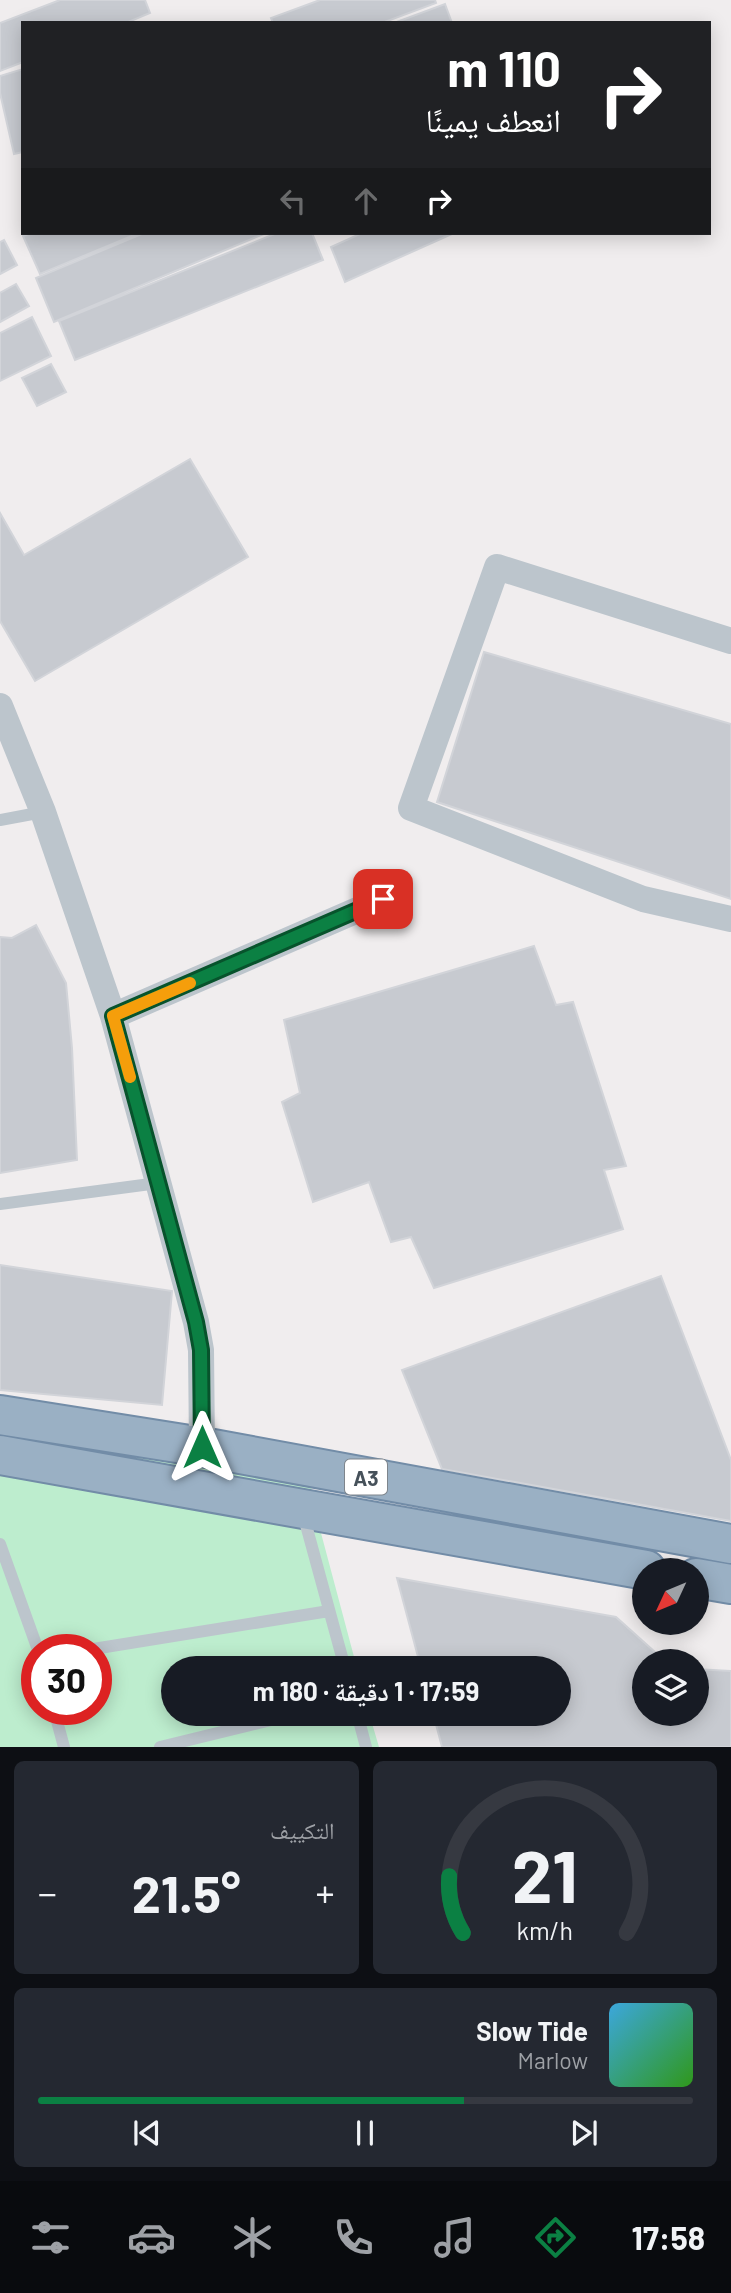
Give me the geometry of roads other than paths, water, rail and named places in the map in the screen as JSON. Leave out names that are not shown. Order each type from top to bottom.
[{"type":"highway","name":"A3","points":[[0,1415],[202,1447],[731,1544]]},
{"type":"highway","name":"A3","points":[[0,1455],[632,1567]]},
{"type":"highway","points":[[709,1580],[731,1584]]},
{"type":"street","points":[[731,641],[498,567],[411,808],[643,899],[731,919]]},
{"type":"street","points":[[0,706],[43,812],[113,1016],[201,1350],[202,1447]]},
{"type":"street","points":[[113,1016],[383,899]]},
{"type":"lane","points":[[0,820],[43,812]]},
{"type":"lane","points":[[0,1204],[158,1183]]},
{"type":"lane","points":[[301,1507],[342,1656]]},
{"type":"lane","points":[[0,1544],[32,1634]]},
{"type":"lane","points":[[112,1646],[329,1611]]},
{"type":"lane","points":[[58,1725],[64,1747]]},
{"type":"lane","points":[[160,1747],[246,1726]]},
{"type":"lane","points":[[360,1726],[366,1747]]}]
